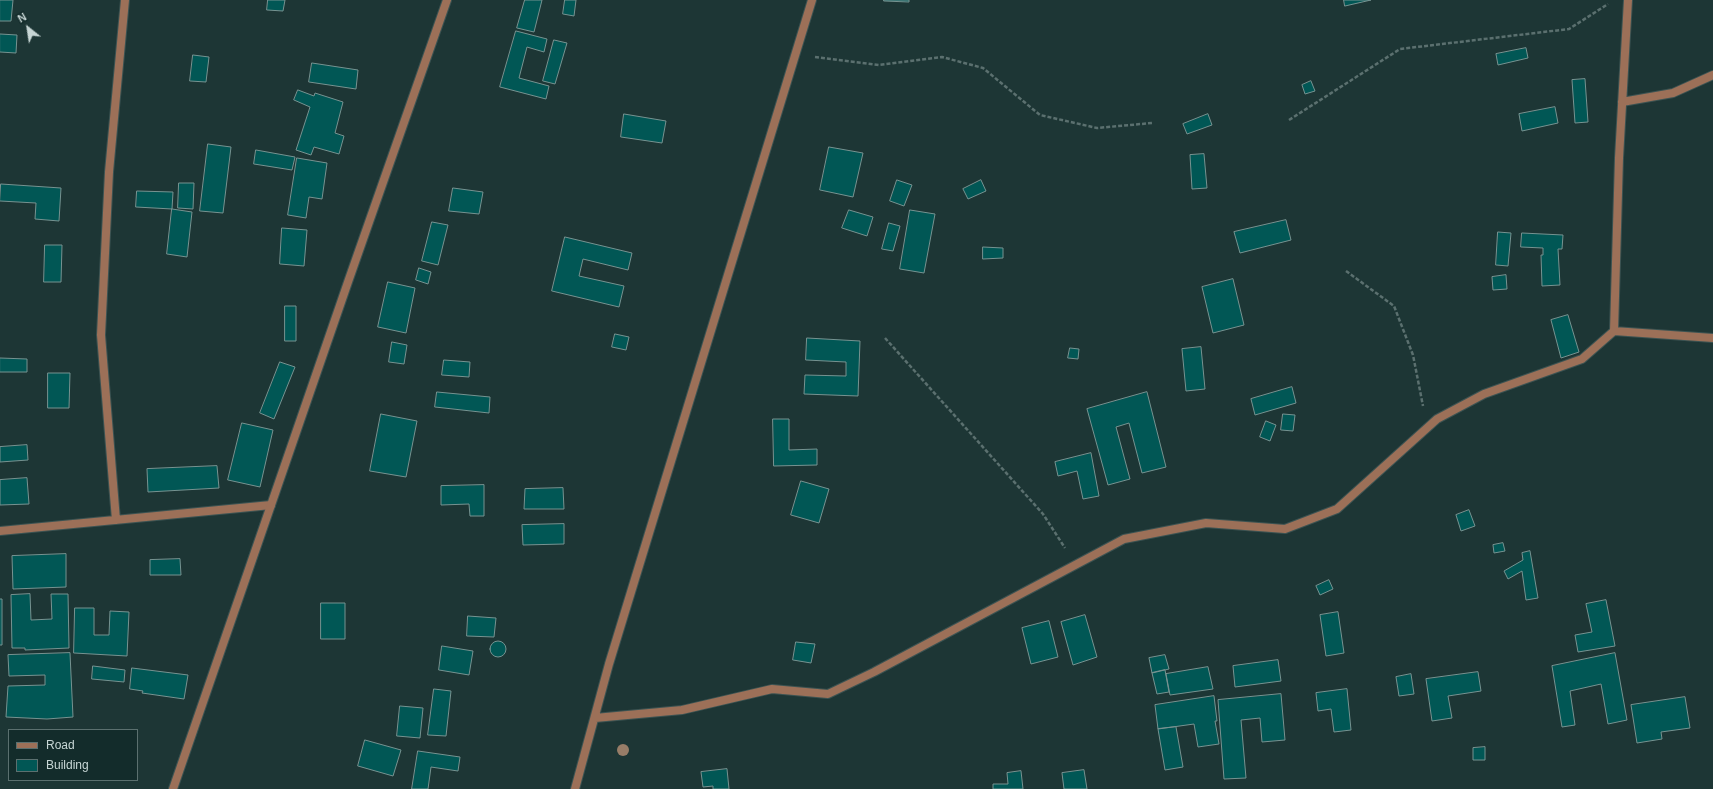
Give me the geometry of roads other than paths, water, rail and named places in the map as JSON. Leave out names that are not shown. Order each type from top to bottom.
[{"type":"street","points":[[116,520],[101,335],[109,172],[125,0]]},
{"type":"street","points":[[173,789],[447,0]]},
{"type":"street","points":[[575,789],[609,664],[812,0]]},
{"type":"street","points":[[1614,331],[1622,102],[1628,0]]},
{"type":"street","points":[[1622,102],[1673,93],[1713,74]]},
{"type":"street","points":[[595,718],[682,710],[772,688],[828,694],[874,672],[1124,539],[1206,523],[1285,529],[1337,509],[1438,419],[1484,394],[1582,359],[1614,331],[1713,338]]},
{"type":"street","points":[[0,531],[271,505]]}]
